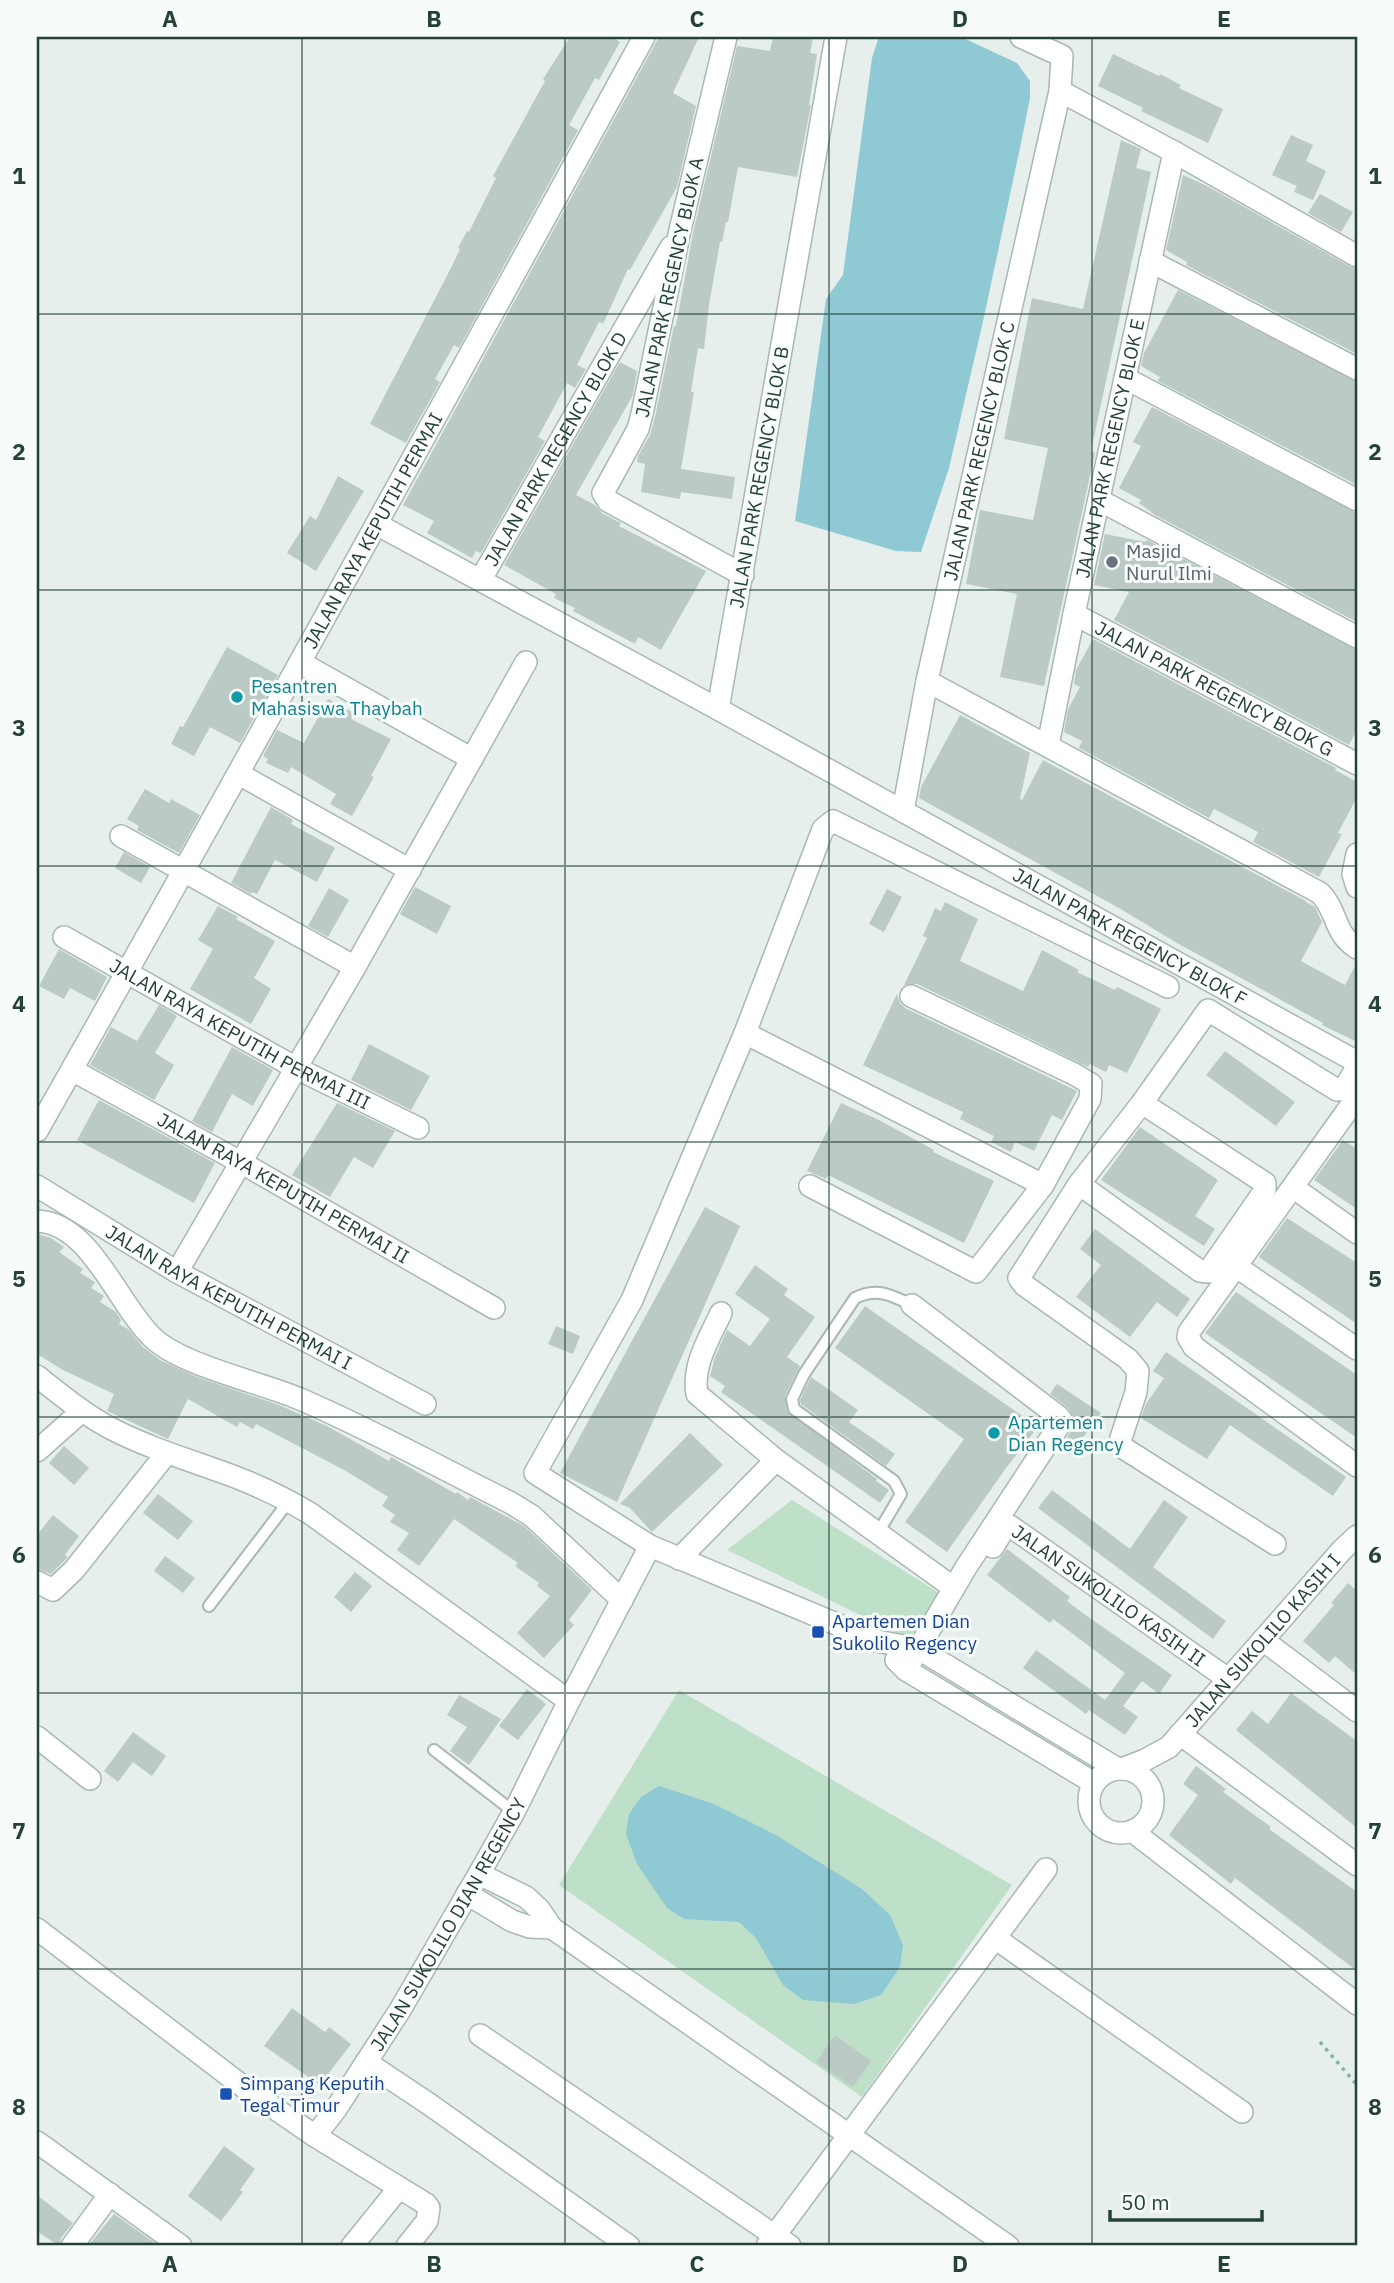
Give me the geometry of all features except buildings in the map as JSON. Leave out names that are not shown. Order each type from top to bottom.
[{"type":"street","name":"JALAN RAYA KEPUTIH PERMAI","points":[[37,1131],[378,525],[644,37]]},
{"type":"street","name":"JALAN PARK REGENCY BLOK A","points":[[726,37],[680,230],[638,429],[603,493],[608,501],[743,575]]},
{"type":"street","name":"JALAN PARK REGENCY BLOK B","points":[[718,709],[836,37]]},
{"type":"street","name":"JALAN PARK REGENCY BLOK C","points":[[903,811],[927,681],[1060,91],[1062,56],[1021,37]]},
{"type":"street","points":[[1060,91],[1357,256]]},
{"type":"street","name":"JALAN PARK REGENCY BLOK E","points":[[1048,745],[1174,152]]},
{"type":"street","name":"JALAN PARK REGENCY BLOK D","points":[[680,230],[481,579],[718,709]]},
{"type":"street","points":[[1150,261],[1357,369]]},
{"type":"street","points":[[1125,378],[1357,499]]},
{"type":"street","points":[[1099,500],[1357,637]]},
{"type":"street","points":[[378,525],[481,579]]},
{"type":"street","name":"JALAN PARK REGENCY BLOK G","points":[[1074,614],[1357,764]]},
{"type":"street","points":[[177,1272],[355,967],[526,662]]},
{"type":"street","points":[[301,663],[472,759]]},
{"type":"street","points":[[927,681],[1320,894],[1331,907],[1340,933],[1357,948]]},
{"type":"street","points":[[718,709],[903,811]]},
{"type":"street","points":[[239,774],[410,870]]},
{"type":"street","name":"JALAN PARK REGENCY BLOK F","points":[[903,811],[1223,986],[1357,1065],[1342,1090],[1328,1085],[1208,1010]]},
{"type":"street","points":[[1109,1774],[919,1649],[877,1641],[650,1546],[535,1473],[632,1300],[745,1032],[823,829],[833,821],[1168,987]]},
{"type":"street","points":[[121,836],[355,967]]},
{"type":"street","points":[[1357,854],[1353,874],[1357,887]]},
{"type":"street","name":"JALAN RAYA KEPUTIH PERMAI III","points":[[64,937],[296,1068],[418,1128]]},
{"type":"street","points":[[1223,986],[1142,1102],[1079,1184],[1020,1273],[1021,1282],[1134,1366],[1139,1376],[1138,1383],[1120,1444],[1275,1544]]},
{"type":"street","points":[[810,1186],[976,1272],[1043,1185],[1090,1099],[1091,1084],[911,996]]},
{"type":"street","points":[[745,1032],[1043,1185]]},
{"type":"street","name":"JALAN RAYA KEPUTIH PERMAI II","points":[[72,1070],[242,1163],[494,1308]]},
{"type":"street","points":[[1079,1184],[1200,1271],[1208,1272],[1265,1191],[1265,1183],[1142,1102]]},
{"type":"street","points":[[1354,1108],[1189,1332],[1188,1337],[1194,1347],[1357,1466]]},
{"type":"street","name":"JALAN RAYA KEPUTIH PERMAI I","points":[[37,1186],[177,1272],[425,1405]]},
{"type":"street","points":[[1294,1188],[1357,1233]]},
{"type":"street","points":[[37,1221],[46,1221],[65,1228],[84,1245],[129,1309],[154,1339],[176,1353],[304,1401],[511,1503],[532,1516],[622,1600]]},
{"type":"street","points":[[1237,1267],[1357,1349]]},
{"type":"street","name":"JALAN SUKOLILO KASIH II","points":[[906,1670],[960,1578],[1058,1428],[1061,1419],[912,1305]]},
{"type":"street","points":[[720,1313],[696,1367],[697,1394],[776,1460],[878,1533],[960,1578]]},
{"type":"street","points":[[37,1376],[82,1411],[112,1429],[166,1454],[239,1478],[311,1514],[569,1701]]},
{"type":"street","points":[[37,1451],[82,1411]]},
{"type":"street","points":[[37,1582],[53,1590],[74,1570],[166,1454]]},
{"type":"street","points":[[679,1559],[776,1460]]},
{"type":"street","name":"JALAN SUKOLILO KASIH II","points":[[960,1578],[978,1569],[1005,1527],[1010,1526],[1228,1679]]},
{"type":"street","name":"JALAN SUKOLILO DIAN REGENCY","points":[[315,2136],[400,2010],[479,1874],[514,1812],[650,1546]]},
{"type":"street","name":"JALAN SUKOLILO KASIH I","points":[[1147,1783],[1175,1741],[1228,1679],[1352,1550]]},
{"type":"street","points":[[1263,1640],[1357,1712]]},
{"type":"street","points":[[877,1641],[906,1670],[1109,1774]]},
{"type":"street","points":[[37,1737],[90,1779]]},
{"type":"street","points":[[1175,1741],[1357,1865]]},
{"type":"street","name":"JALAN SUKOLILO KASIH I","points":[[1109,1774],[1145,1760],[1175,1741]]},
{"type":"street","points":[[1131,1770],[1147,1783],[1153,1801],[1150,1814],[1143,1825],[1132,1831],[1119,1833],[1106,1829],[1096,1821],[1090,1809],[1089,1795],[1109,1774],[1131,1770]]},
{"type":"street","points":[[1132,1831],[1357,2004]]},
{"type":"street","points":[[480,2035],[777,2243],[849,2135],[1046,1868]]},
{"type":"street","points":[[479,1874],[526,1897],[539,1909],[552,1928],[1008,2246]]},
{"type":"street","points":[[467,1894],[512,1921],[530,1927],[552,1928]]},
{"type":"street","points":[[37,1929],[244,2088],[315,2136],[422,2201],[429,2208],[430,2214],[407,2246]]},
{"type":"street","points":[[995,1938],[1242,2112]]},
{"type":"street","points":[[366,2062],[629,2246]]},
{"type":"street","points":[[37,2143],[181,2246]]},
{"type":"street","points":[[352,2246],[399,2188]]},
{"type":"street","points":[[72,2246],[110,2194]]},
{"type":"lane","points":[[878,1533],[901,1494],[894,1481],[794,1409],[792,1399],[804,1374],[855,1298],[868,1292],[888,1293],[912,1305]]},
{"type":"lane","points":[[209,1606],[289,1501]]},
{"type":"lane","points":[[434,1750],[514,1812]]},
{"type":"path","points":[[1320,2042],[1357,2085]]},
{"type":"green space","points":[[792,1500],[939,1593],[909,1639],[727,1550]]},
{"type":"green space","points":[[679,1690],[1012,1885],[862,2097],[559,1885]]},
{"type":"water","points":[[879,37],[961,37],[1017,63],[1030,81],[1030,98],[984,317],[949,468],[921,552],[896,551],[795,521],[826,299],[843,275],[872,58]]},
{"type":"water","points":[[659,1786],[714,1804],[776,1835],[862,1889],[890,1915],[903,1945],[900,1967],[881,1995],[855,2004],[803,2000],[783,1985],[756,1938],[739,1922],[684,1919],[667,1908],[637,1864],[626,1834],[629,1814],[641,1797]]},
{"type":"place","name":"Masjid Nurul Ilmi","points":[[1112,562]]},
{"type":"place","name":"Pesantren Mahasiswa Thaybah","points":[[237,697]]},
{"type":"place","name":"Apartemen Dian Regency","points":[[994,1433]]},
{"type":"place","name":"Apartemen Dian Sukolilo Regency","points":[[818,1632]]},
{"type":"place","name":"Simpang Keputih Tegal Timur","points":[[226,2094]]}]
